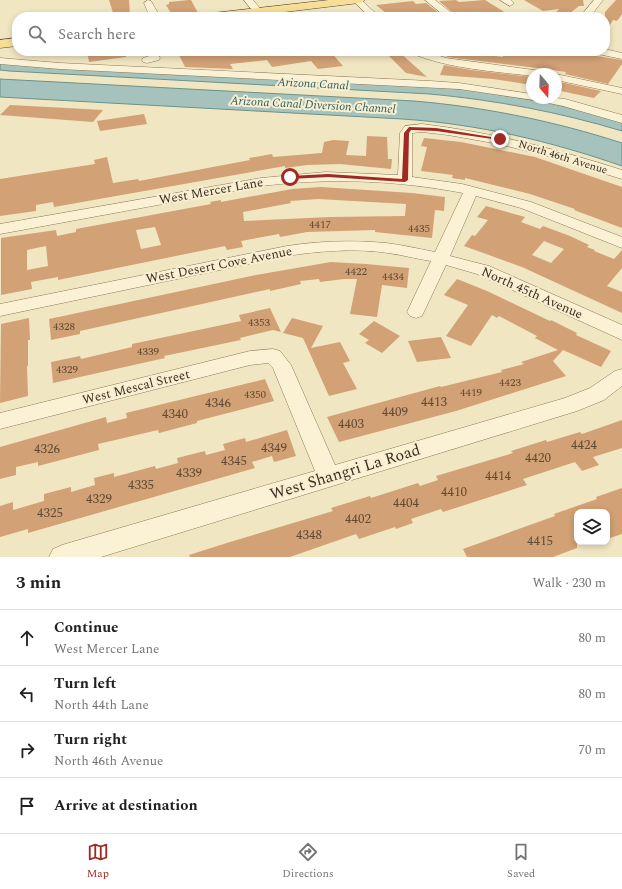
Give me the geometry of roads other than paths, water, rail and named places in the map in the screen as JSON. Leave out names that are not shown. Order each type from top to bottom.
[{"type":"main road","points":[[258,12],[357,0]]},
{"type":"main road","points":[[0,40],[12,39]]},
{"type":"main road","points":[[0,44],[12,43]]},
{"type":"street","points":[[248,0],[258,12]]},
{"type":"street","points":[[357,0],[370,12]]},
{"type":"street","points":[[429,0],[445,12]]},
{"type":"street","points":[[589,12],[599,0]]},
{"type":"street","points":[[610,54],[622,56]]},
{"type":"street","points":[[423,56],[429,60],[526,72]]},
{"type":"street","points":[[0,61],[60,66],[445,85],[526,96]]},
{"type":"street","points":[[562,78],[620,89]]},
{"type":"street","points":[[562,103],[622,119]]},
{"type":"street","name":"North 46th Avenue","points":[[405,180],[406,133],[409,129],[436,129],[500,139],[561,154],[622,175]]},
{"type":"street","name":"West Mercer Lane","points":[[0,229],[290,177],[328,176],[405,180],[471,191],[527,206],[622,243]]},
{"type":"street","points":[[416,312],[471,191]]},
{"type":"street","name":"West Desert Cove Avenue","points":[[0,310],[266,255],[314,247],[346,246],[387,248],[440,258]]},
{"type":"street","name":"North 45th Avenue","points":[[440,258],[483,270],[622,333]]},
{"type":"street","name":"West Mescal Street","points":[[0,421],[250,358],[273,356],[281,365],[329,477]]},
{"type":"street","name":"West Shangri La Road","points":[[62,557],[570,405],[597,394],[622,376]]},
{"type":"water","name":"Arizona Canal","points":[[0,63],[399,84],[470,90],[526,99],[526,104],[554,104],[622,121],[622,131],[575,118],[503,103],[430,94],[0,70]]},
{"type":"water","name":"Arizona Canal Diversion Channel","points":[[0,79],[414,101],[467,107],[519,116],[571,128],[622,143],[622,166],[541,141],[486,129],[430,121],[0,97]]}]
